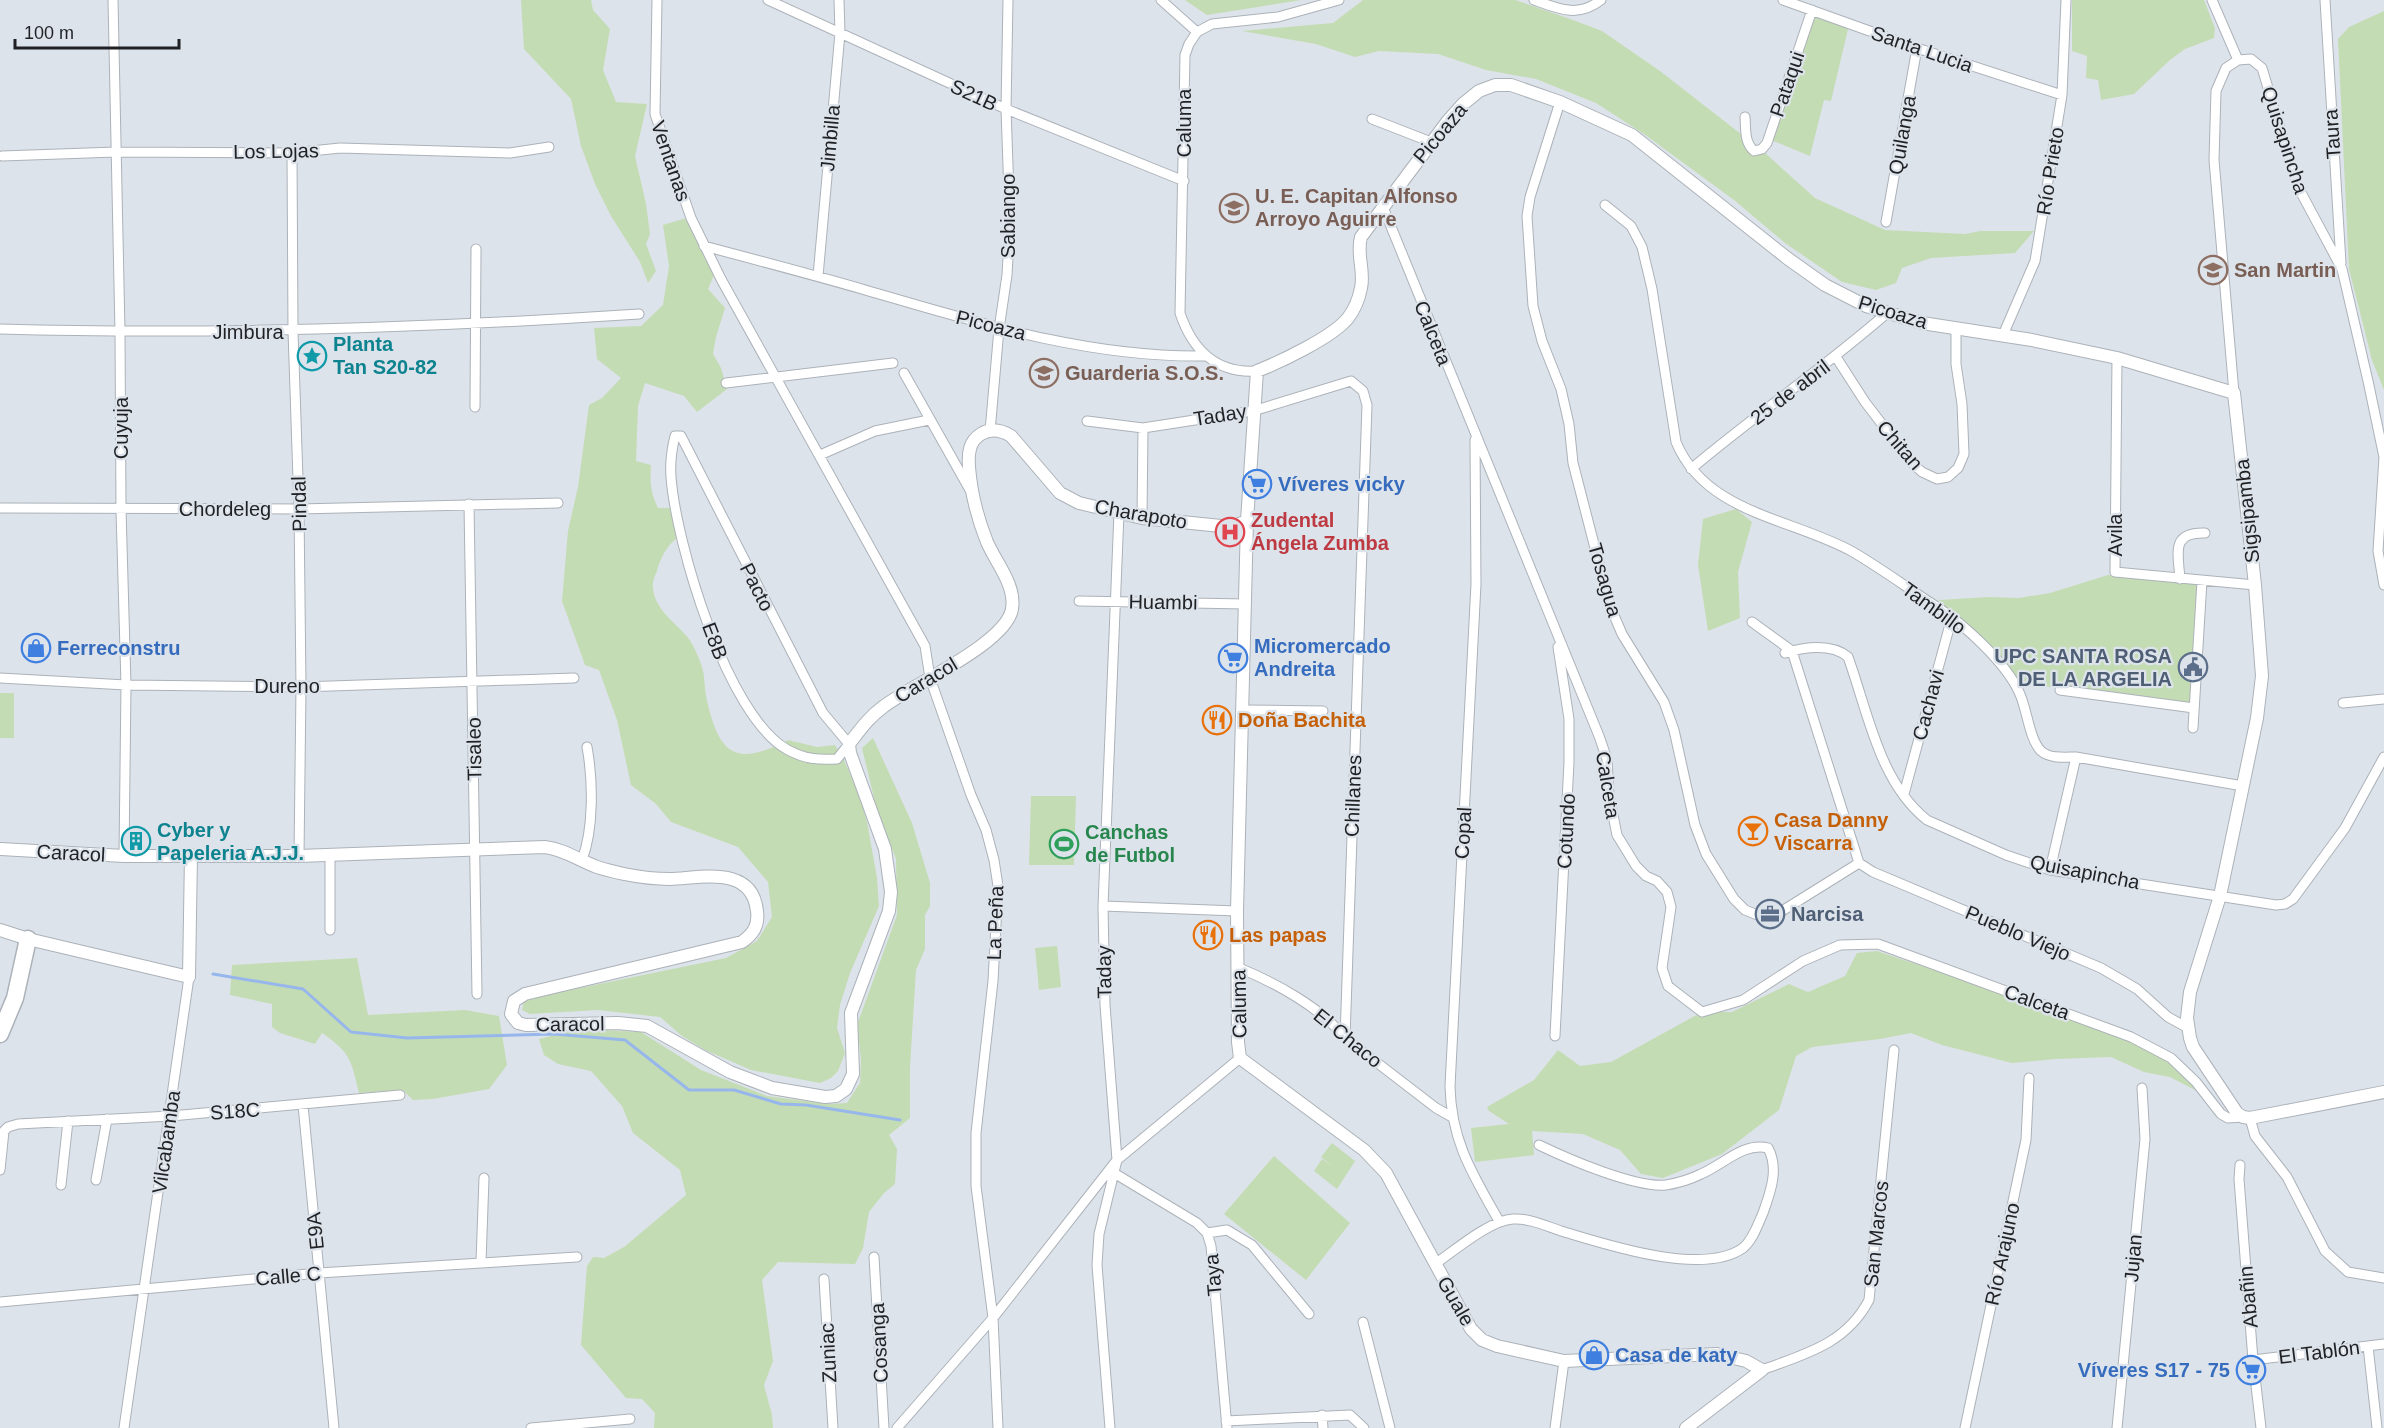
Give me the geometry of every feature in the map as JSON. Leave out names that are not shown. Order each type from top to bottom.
[{"type":"highway","points":[[0,1034],[15,998],[28,939]]},
{"type":"street","name":"Cuyuja","points":[[113,0],[126,685],[124,855]]},
{"type":"street","name":"Ventanas","points":[[657,0],[655,114],[691,218],[774,377]]},
{"type":"street","name":"S21B","points":[[768,0],[1006,109],[1184,181]]},
{"type":"street","name":"Jimbilla","points":[[818,276],[840,33],[839,0]]},
{"type":"street","name":"Sabiango","points":[[990,431],[999,329],[1007,275],[1010,222],[1006,109],[1008,0]]},
{"type":"street","points":[[1161,0],[1197,32],[1212,24],[1278,17],[1339,0]]},
{"type":"street","points":[[1534,0],[1564,11],[1590,9],[1601,0]]},
{"type":"street","name":"Santa Lucia","points":[[1783,0],[1917,48],[2062,95]]},
{"type":"street","name":"Río Prieto","points":[[2003,335],[2035,261],[2062,95],[2066,0]]},
{"type":"street","points":[[2212,0],[2238,60]]},
{"type":"street","name":"Taura","points":[[2325,0],[2342,269]]},
{"type":"street","name":"Pataqui","points":[[1745,117],[1749,147],[1754,151],[1762,149],[1767,143],[1812,10]]},
{"type":"street","name":"Caluma","points":[[1197,32],[1185,55],[1180,313],[1191,340],[1206,356]]},
{"type":"street","name":"Quilanga","points":[[1886,222],[1917,48]]},
{"type":"street","name":"Quisapincha","points":[[2238,60],[2251,59],[2262,68],[2298,187],[2342,269],[2384,457],[2378,551],[2384,585]]},
{"type":"street","name":"Sigsipamba","points":[[2188,1028],[2190,992],[2220,896],[2257,718],[2262,676],[2214,160],[2216,91],[2226,68],[2238,60]]},
{"type":"street","name":"Picoaza","points":[[704,246],[818,276],[999,329],[1074,344],[1171,356],[1206,356],[1237,370],[1257,371],[1276,364],[1332,331],[1348,317],[1361,289],[1362,270],[1359,247],[1361,237],[1462,104],[1487,87],[1510,85],[1560,102],[1632,135],[1787,258],[1845,296],[1887,313],[1956,329],[2003,335],[2117,358],[2234,393]]},
{"type":"street","name":"Tosagua","points":[[1560,102],[1530,197],[1527,216],[1533,306],[1542,341],[1561,389],[1569,424],[1573,463],[1610,606],[1622,634],[1664,702],[1674,730],[1695,825],[1706,854],[1734,899],[1744,910],[1760,916],[1782,911],[1860,863]]},
{"type":"street","points":[[1372,119],[1431,142]]},
{"type":"street","name":"Los Lojas","points":[[2,156],[116,152],[292,153],[340,148],[510,153],[549,147]]},
{"type":"street","name":"Pindal","points":[[292,153],[293,331],[299,509],[301,687],[299,856]]},
{"type":"street","points":[[1605,205],[1631,226],[1642,247],[1652,290],[1676,442],[1682,458],[1690,469]]},
{"type":"street","name":"Calceta","points":[[1383,207],[1599,736],[1607,759],[1609,795],[1617,835],[1636,866],[1646,876],[1657,881],[1667,892],[1671,907],[1662,968],[1668,986],[1702,1012],[1743,1000],[1803,961],[1840,945],[1878,944],[2131,1037],[2171,1058],[2196,1082],[2221,1114],[2228,1118],[2246,1117]]},
{"type":"street","points":[[475,407],[476,249]]},
{"type":"street","name":"25 de abril","points":[[1690,469],[1836,357],[1887,313]]},
{"type":"street","name":"Jimbura","points":[[0,329],[120,332],[293,331],[475,325],[639,314]]},
{"type":"street","name":"Chitan","points":[[1836,357],[1865,402],[1911,462],[1922,472],[1937,478],[1948,477],[1958,468],[1964,454],[1962,404],[1956,364],[1956,329]]},
{"type":"street","name":"Avila","points":[[2117,358],[2115,572],[2255,585]]},
{"type":"street","points":[[726,383],[893,363]]},
{"type":"street","name":"Caluma","points":[[897,1428],[993,1318],[1117,1160],[1240,1058],[1237,911],[1247,520],[1257,371]]},
{"type":"street","name":"Caracol","points":[[1,849],[124,855],[299,856],[553,848],[606,869],[648,879],[720,877],[738,881],[747,887],[756,904],[758,921],[749,937],[735,945],[525,994],[514,1001],[511,1014],[522,1024],[535,1026],[618,1023],[647,1026],[730,1072],[762,1084],[817,1096],[836,1096],[846,1089],[852,1078],[851,1013],[889,910],[891,892],[885,849],[850,753],[849,744],[870,717],[900,695],[966,656],[1002,629],[1011,613],[1011,592],[988,545],[970,490],[904,373]]},
{"type":"street","name":"La Peña","points":[[774,377],[820,455],[925,646],[930,678],[986,831],[994,860],[998,886],[993,981],[976,1133],[976,1186],[993,1318],[998,1428]]},
{"type":"street","name":"Taday","points":[[1087,421],[1143,428],[1253,411],[1351,381]]},
{"type":"street","name":"Chillanes","points":[[1345,1038],[1367,405],[1363,391],[1351,381]]},
{"type":"street","points":[[820,455],[875,432],[929,420]]},
{"type":"street","points":[[1142,518],[1143,428]]},
{"type":"street","points":[[970,490],[968,456],[970,447],[977,437],[990,431]]},
{"type":"street","name":"Charapoto","points":[[990,431],[999,431],[1011,436],[1060,493],[1079,503],[1142,518],[1231,527],[1247,520]]},
{"type":"street","name":"Copal","points":[[1475,434],[1476,584],[1449,1086],[1452,1116],[1465,1160],[1499,1221]]},
{"type":"street","name":"Pacto","points":[[673,444],[675,436],[681,435],[823,713],[849,744]]},
{"type":"street","name":"E8B","points":[[673,444],[670,475],[683,550],[718,654],[747,707],[768,734],[786,749],[813,760],[837,759],[849,744]]},
{"type":"street","name":"Tambillo","points":[[1690,469],[1725,499],[1851,551],[1952,617],[2008,671],[2020,693],[2037,745],[2043,753],[2243,786]]},
{"type":"street","name":"Chordeleg","points":[[0,508],[299,509],[558,503]]},
{"type":"street","name":"Tisaleo","points":[[470,504],[477,994]]},
{"type":"street","name":"Taday","points":[[1110,1428],[1097,1265],[1098,1234],[1117,1160],[1105,1005],[1103,906],[1119,513]]},
{"type":"street","points":[[2180,579],[2180,541],[2184,535],[2191,532],[2205,533]]},
{"type":"street","points":[[2193,728],[2202,581]]},
{"type":"street","name":"Huambi","points":[[1079,600],[1246,604]]},
{"type":"street","name":"Cachavi","points":[[1904,794],[1952,617]]},
{"type":"street","points":[[1752,622],[1788,652],[1860,863]]},
{"type":"street","name":"Cotundo","points":[[1554,627],[1569,719],[1569,762],[1555,1036]]},
{"type":"street","name":"Quisapincha","points":[[1788,652],[1800,649],[1839,650],[1848,657],[1884,761],[1893,780],[1918,813],[1927,820],[2006,855],[2050,870],[2276,905],[2285,904],[2293,899],[2345,828],[2384,757]]},
{"type":"street","name":"Dureno","points":[[0,678],[126,685],[301,687],[574,678]]},
{"type":"street","points":[[2060,690],[2194,708]]},
{"type":"street","points":[[2343,703],[2384,699]]},
{"type":"street","points":[[1243,710],[1323,711]]},
{"type":"street","points":[[582,860],[588,835],[591,787],[587,747]]},
{"type":"street","points":[[2050,870],[2076,757]]},
{"type":"street","name":"Vilcabamba","points":[[124,1428],[171,1116],[189,977],[190,855]]},
{"type":"street","points":[[330,855],[330,930]]},
{"type":"street","name":"Pueblo Viejo","points":[[1860,863],[1873,872],[2101,968],[2137,989],[2168,1017],[2188,1028]]},
{"type":"street","points":[[1103,906],[1237,911]]},
{"type":"street","points":[[0,930],[28,939],[189,977]]},
{"type":"street","name":"El Chaco","points":[[1239,968],[1267,980],[1322,1014],[1345,1038],[1436,1108],[1452,1116]]},
{"type":"street","points":[[2188,1028],[2193,1047],[2237,1113],[2246,1117],[2384,1092]]},
{"type":"street","name":"San Marcos","points":[[1686,1428],[1762,1370],[1831,1342],[1860,1316],[1869,1300],[1894,1050]]},
{"type":"street","name":"Guale","points":[[1240,1058],[1375,1160],[1386,1173],[1471,1329],[1482,1340],[1497,1347],[1564,1361],[1717,1354],[1746,1361],[1762,1370]]},
{"type":"street","name":"Río Arajuno","points":[[1965,1428],[2026,1140],[2029,1078]]},
{"type":"street","name":"Jujan","points":[[2117,1428],[2145,1139],[2142,1088]]},
{"type":"street","name":"S18C","points":[[0,1170],[4,1131],[18,1124],[171,1116],[400,1095]]},
{"type":"street","name":"E9A","points":[[303,1105],[334,1428]]},
{"type":"street","points":[[2246,1117],[2255,1136],[2287,1177],[2325,1251],[2348,1272],[2384,1278]]},
{"type":"street","points":[[96,1180],[107,1119]]},
{"type":"street","points":[[61,1185],[69,1121]]},
{"type":"street","points":[[1435,1264],[1499,1221],[1517,1218],[1648,1254],[1685,1260],[1729,1255],[1744,1247],[1756,1230],[1774,1173],[1773,1158],[1767,1148],[1757,1145],[1702,1174],[1664,1185],[1647,1183],[1583,1165],[1539,1145]]},
{"type":"street","name":"Abañin","points":[[2240,1166],[2238,1179],[2261,1428]]},
{"type":"street","name":"Taya","points":[[1114,1173],[1197,1223],[1207,1233],[1211,1246],[1227,1424]]},
{"type":"street","points":[[481,1262],[484,1178]]},
{"type":"street","points":[[1207,1233],[1227,1230],[1252,1245],[1309,1314]]},
{"type":"street","name":"Calle C","points":[[0,1302],[320,1273],[577,1257]]},
{"type":"street","name":"Cosanga","points":[[874,1257],[884,1428]]},
{"type":"street","name":"Zuniac","points":[[824,1278],[833,1428]]},
{"type":"street","points":[[1363,1322],[1390,1428]]},
{"type":"street","name":"El Tablón","points":[[2253,1360],[2384,1344]]},
{"type":"street","points":[[2368,1346],[2377,1428]]},
{"type":"street","points":[[1555,1428],[1564,1361]]},
{"type":"street","points":[[1322,1414],[1323,1428]]},
{"type":"street","points":[[1227,1424],[1322,1414],[1350,1414],[1364,1428]]},
{"type":"street","points":[[531,1428],[630,1419]]},
{"type":"green space","points":[[521,0],[591,0],[593,10],[610,29],[603,70],[616,102],[647,104],[635,156],[650,234],[646,244],[656,271],[648,283],[640,262],[611,216],[595,184],[581,146],[571,99],[524,49]]},
{"type":"green space","points":[[1185,0],[1301,0],[1207,15]]},
{"type":"green space","points":[[1363,0],[1515,0],[1602,31],[1660,71],[1764,152],[1815,198],[1885,230],[1965,234],[1980,231],[2034,231],[2015,253],[1931,258],[1902,268],[1896,283],[1876,290],[1842,282],[1785,243],[1734,200],[1644,134],[1596,103],[1536,79],[1486,70],[1438,54],[1379,51],[1355,57],[1316,44],[1242,31],[1333,23]]},
{"type":"green space","points":[[2072,0],[2204,0],[2215,28],[2214,38],[2185,49],[2134,94],[2101,100],[2098,80],[2086,78],[2087,56],[2072,51]]},
{"type":"green space","points":[[2384,11],[2384,390],[2372,360],[2349,269],[2338,39],[2349,27]]},
{"type":"green space","points":[[1814,15],[1848,29],[1831,101],[1824,100],[1810,156],[1771,140]]},
{"type":"green space","points":[[690,217],[718,266],[708,289],[725,308],[713,354],[721,368],[727,389],[697,412],[684,396],[645,383],[638,406],[636,461],[651,465],[653,497],[658,508],[674,508],[678,537],[663,556],[653,588],[662,610],[689,639],[696,651],[703,672],[711,715],[716,731],[723,742],[731,750],[741,754],[769,749],[788,740],[817,747],[835,745],[859,795],[867,822],[877,878],[879,906],[850,973],[840,1005],[837,1028],[845,1053],[838,1071],[831,1078],[820,1083],[751,1070],[705,1050],[682,1036],[660,1017],[598,1010],[530,1014],[522,1010],[524,1001],[541,996],[726,958],[757,941],[772,917],[768,882],[738,847],[671,822],[656,804],[631,785],[617,720],[599,670],[585,665],[562,601],[568,531],[578,487],[589,405],[602,398],[621,378],[597,359],[594,328],[641,326],[663,305],[669,266],[663,225]]},
{"type":"green space","points":[[1736,509],[1752,522],[1738,572],[1740,618],[1708,631],[1698,565],[1703,519]]},
{"type":"green space","points":[[2108,575],[2199,584],[2190,703],[2023,684],[1984,641],[1964,622],[1939,604],[1939,600],[2019,598],[2050,593]]},
{"type":"green space","points":[[0,693],[14,693],[14,738],[0,738]]},
{"type":"green space","points":[[873,738],[912,823],[930,883],[930,906],[925,915],[925,949],[916,970],[910,1067],[910,1118],[889,1135],[897,1149],[895,1184],[884,1193],[869,1212],[863,1248],[855,1264],[778,1262],[762,1280],[773,1361],[764,1385],[773,1428],[654,1428],[655,1413],[642,1399],[626,1398],[581,1345],[587,1266],[593,1257],[604,1258],[624,1247],[686,1195],[680,1170],[633,1133],[622,1106],[591,1071],[558,1064],[544,1055],[539,1039],[580,1029],[641,1032],[701,1070],[767,1096],[828,1104],[847,1103],[860,1083],[861,1059],[857,1025],[897,915],[896,859],[876,806],[862,748]]},
{"type":"green space","points":[[1031,796],[1076,796],[1074,865],[1029,865]]},
{"type":"green space","points":[[1057,946],[1061,987],[1039,990],[1035,948]]},
{"type":"green space","points":[[1877,951],[2110,1029],[2168,1058],[2198,1084],[2197,1091],[2170,1077],[2144,1072],[2111,1057],[2012,1063],[1942,1045],[1911,1033],[1812,1047],[1796,1056],[1779,1110],[1722,1154],[1663,1178],[1641,1174],[1620,1150],[1583,1134],[1532,1131],[1534,1155],[1475,1162],[1471,1128],[1509,1124],[1489,1111],[1487,1107],[1534,1080],[1558,1050],[1580,1066],[1611,1062],[1702,1012],[1732,1012],[1789,984],[1808,992],[1845,976],[1857,953]]},
{"type":"green space","points":[[357,958],[368,1015],[465,1010],[499,1016],[507,1065],[489,1089],[433,1099],[413,1100],[403,1090],[359,1093],[348,1058],[332,1040],[322,1033],[315,1044],[280,1033],[272,1027],[272,1004],[230,995],[232,965]]},
{"type":"green space","points":[[1332,1143],[1355,1161],[1337,1189],[1314,1171],[1322,1159],[1332,1166],[1321,1157]]},
{"type":"green space","points":[[1274,1156],[1350,1223],[1306,1280],[1224,1214]]},
{"type":"waterway","points":[[213,974],[303,989],[351,1032],[407,1038],[554,1034],[625,1040],[689,1090],[734,1090],[781,1104],[806,1105],[900,1120]]},
{"type":"place","name":"U. E. Capitan Alfonso Arroyo Aguirre","points":[[1234,208]]},
{"type":"place","name":"San Martin","points":[[2213,270]]},
{"type":"place","name":"Planta Tan S20-82","points":[[312,356]]},
{"type":"place","name":"Guarderia S.O.S.","points":[[1044,373]]},
{"type":"place","name":"Víveres vicky","points":[[1257,484]]},
{"type":"place","name":"Zudental Ángela Zumba","points":[[1230,532]]},
{"type":"place","name":"Ferreconstru","points":[[36,648]]},
{"type":"place","name":"Micromercado Andreita","points":[[1233,658]]},
{"type":"place","name":"UPC SANTA ROSA DE LA ARGELIA","points":[[2193,667]]},
{"type":"place","name":"Doña Bachita","points":[[1217,720]]},
{"type":"place","name":"Casa Danny Viscarra","points":[[1753,831]]},
{"type":"place","name":"Cyber y Papeleria A.J.J.","points":[[136,841]]},
{"type":"place","name":"Canchas de Futbol","points":[[1064,844]]},
{"type":"place","name":"Narcisa","points":[[1770,914]]},
{"type":"place","name":"Las papas","points":[[1208,935]]},
{"type":"place","name":"Casa de katy","points":[[1594,1355]]},
{"type":"place","name":"Víveres S17 - 75","points":[[2251,1370]]}]
